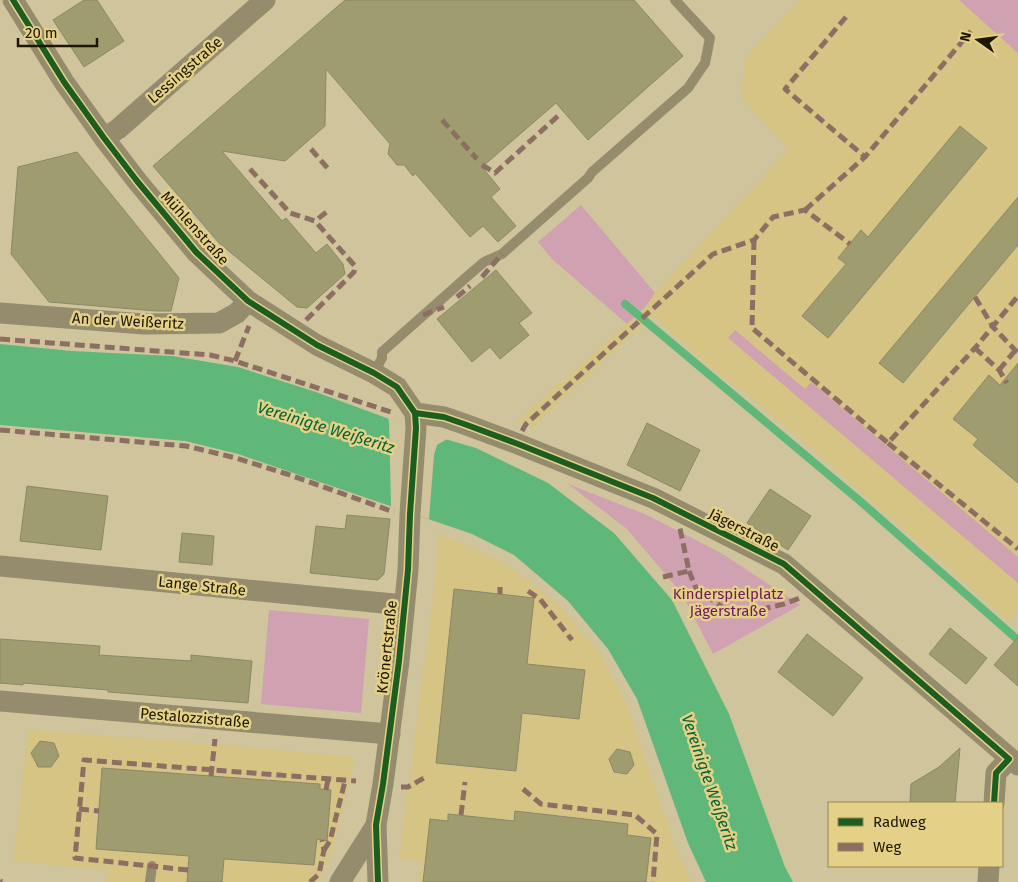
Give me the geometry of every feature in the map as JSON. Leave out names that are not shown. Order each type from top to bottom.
[{"type":"street","name":"Mühlenstraße","points":[[13,0],[64,82],[104,138],[196,252],[248,301],[317,345],[374,373],[397,388],[415,420]]},
{"type":"street","name":"Lessingstraße","points":[[104,138],[118,130],[265,0]]},
{"type":"street","name":"An der Weißeritz","points":[[0,313],[144,324],[219,323],[237,314],[248,301]]},
{"type":"street","name":"Jägerstraße","points":[[415,420],[444,417],[467,425],[653,498],[784,564],[1014,762]]},
{"type":"street","name":"Krönertstraße","points":[[378,882],[376,825],[400,661],[408,570],[415,420]]},
{"type":"street","name":"Lange Straße","points":[[0,566],[404,605]]},
{"type":"street","name":"Pestalozzistraße","points":[[0,701],[390,734]]},
{"type":"street","points":[[994,802],[996,773],[1014,762]]},
{"type":"street","name":"Krönertstraße","points":[[340,882],[376,825]]},
{"type":"street","points":[[988,882],[989,867]]},
{"type":"lane","points":[[374,373],[382,358],[382,352],[484,262],[502,254],[529,232],[588,178],[597,167],[688,88],[705,64],[710,38],[675,0]]},
{"type":"lane","points":[[150,882],[152,866]]},
{"type":"shaded area","points":[[800,0],[959,0],[1018,53],[1018,610],[1009,621],[756,401],[714,371],[653,315],[533,427],[517,421],[645,307],[655,293],[788,149],[741,97],[745,58]]},
{"type":"shaded area","points":[[438,533],[506,564],[559,606],[601,655],[628,708],[675,848],[692,882],[419,882],[422,861],[399,858],[436,575]]},
{"type":"shaded area","points":[[28,730],[215,744],[350,757],[354,762],[334,845],[323,873],[317,882],[106,882],[107,870],[13,861]]},
{"type":"green space","points":[[959,0],[1018,0],[1018,53]]},
{"type":"green space","points":[[581,205],[655,293],[645,307],[627,324],[552,259],[538,242]]},
{"type":"green space","points":[[735,330],[805,389],[811,382],[1018,557],[1018,583],[728,338]]},
{"type":"green space","name":"Kinderspielplatz Jägerstraße","points":[[568,484],[647,515],[721,553],[800,605],[713,654],[682,594],[627,529]]},
{"type":"green space","points":[[269,610],[369,619],[361,713],[261,704]]},
{"type":"water","name":"Vereinigte Weißeritz","points":[[0,344],[72,351],[172,356],[238,367],[316,392],[438,437],[476,448],[548,483],[614,533],[672,600],[729,714],[785,867],[793,882],[706,882],[688,843],[637,699],[608,649],[568,601],[514,555],[472,534],[238,454],[185,441],[0,425]]},
{"type":"pier","points":[[388,418],[447,439],[437,445],[434,455],[429,519],[391,507]]},
{"type":"building","points":[[84,0],[97,0],[124,41],[84,67],[53,20]]},
{"type":"building","points":[[345,0],[634,0],[683,56],[588,140],[556,103],[482,167],[500,189],[491,197],[516,226],[498,242],[483,226],[470,237],[415,173],[413,176],[404,165],[397,165],[388,154],[390,144],[326,69],[325,126],[285,161],[222,151],[282,221],[286,218],[316,253],[327,244],[343,264],[345,274],[307,308],[297,307],[219,243],[153,166]]},
{"type":"building","points":[[960,126],[987,148],[828,338],[802,316],[846,264],[838,258],[861,230],[868,237]]},
{"type":"building","points":[[77,152],[179,278],[171,311],[49,302],[11,254],[18,167]]},
{"type":"building","points":[[1018,197],[1018,245],[903,383],[879,363]]},
{"type":"building","points":[[496,270],[532,313],[519,323],[529,335],[500,359],[490,347],[472,362],[437,319]]},
{"type":"building","points":[[1018,363],[1018,483],[973,445],[978,439],[953,419],[989,375],[1000,385]]},
{"type":"building","points":[[647,423],[700,450],[680,491],[627,465]]},
{"type":"building","points":[[27,486],[108,496],[101,550],[20,541]]},
{"type":"building","points":[[770,489],[811,516],[788,550],[747,523]]},
{"type":"building","points":[[347,515],[390,519],[384,574],[378,580],[310,573],[316,526],[345,529]]},
{"type":"building","points":[[182,533],[214,536],[212,565],[179,562]]},
{"type":"building","points":[[454,589],[534,598],[527,664],[585,670],[579,719],[522,713],[516,771],[436,763]]},
{"type":"building","points":[[950,628],[987,658],[966,684],[929,654]]},
{"type":"building","points":[[807,634],[863,678],[833,716],[778,672]]},
{"type":"building","points":[[1018,637],[1018,686],[994,665]]},
{"type":"building","points":[[0,639],[100,646],[99,655],[191,661],[191,655],[252,661],[248,703],[23,683],[23,685],[0,683]]},
{"type":"building","points":[[40,741],[54,743],[59,756],[51,767],[38,767],[31,753]]},
{"type":"building","points":[[960,748],[955,802],[910,802],[911,784],[939,767]]},
{"type":"building","points":[[617,749],[630,752],[634,765],[627,774],[614,772],[609,759]]},
{"type":"building","points":[[102,768],[320,784],[320,789],[331,790],[327,841],[317,839],[314,865],[224,859],[222,882],[187,882],[189,856],[96,849]]},
{"type":"building","points":[[515,811],[628,824],[627,835],[651,838],[646,882],[423,882],[430,819],[448,821],[448,814],[514,821]]},
{"type":"waterway","points":[[625,304],[860,501],[1018,640]]},
{"type":"marked path","points":[[846,17],[785,89],[865,157]]},
{"type":"marked path","points":[[805,210],[865,157],[971,31]]},
{"type":"marked path","points":[[482,165],[495,173],[559,115]]},
{"type":"marked path","points":[[442,120],[477,159]]},
{"type":"marked path","points":[[311,149],[330,171]]},
{"type":"marked path","points":[[250,169],[290,213],[315,221],[329,210]]},
{"type":"marked path","points":[[522,431],[526,424],[713,254],[754,240],[773,217],[805,210],[850,244]]},
{"type":"marked path","points":[[306,320],[354,272],[355,266],[315,221]]},
{"type":"marked path","points":[[754,240],[752,328],[888,443],[975,348],[1018,296]]},
{"type":"marked path","points":[[482,277],[502,254]]},
{"type":"marked path","points":[[457,297],[470,286]]},
{"type":"marked path","points":[[975,297],[993,327],[1018,353]]},
{"type":"marked path","points":[[423,315],[444,307]]},
{"type":"marked path","points":[[235,361],[249,326]]},
{"type":"marked path","points":[[0,339],[210,355],[235,361],[391,412]]},
{"type":"marked path","points":[[999,370],[1018,347]]},
{"type":"marked path","points":[[975,348],[999,370],[1007,383]]},
{"type":"marked path","points":[[0,430],[186,446],[236,458],[287,474],[394,512]]},
{"type":"marked path","points":[[888,443],[1018,549]]},
{"type":"marked path","points":[[663,577],[689,571],[679,524]]},
{"type":"marked path","points":[[689,571],[696,588],[725,609],[754,611],[800,598]]},
{"type":"marked path","points":[[500,587],[500,594]]},
{"type":"marked path","points":[[528,591],[540,599],[572,640]]},
{"type":"marked path","points":[[211,776],[215,739]]},
{"type":"marked path","points":[[188,870],[75,858],[84,760],[356,781]]},
{"type":"marked path","points":[[401,787],[408,787],[424,778]]},
{"type":"marked path","points":[[326,790],[328,779]]},
{"type":"marked path","points":[[324,850],[330,841],[345,781]]},
{"type":"marked path","points":[[461,815],[465,782]]},
{"type":"marked path","points":[[523,789],[541,804],[635,815],[657,834],[653,882]]},
{"type":"marked path","points":[[79,809],[99,811]]},
{"type":"marked path","points":[[310,882],[319,874],[324,850],[322,840]]},
{"type":"cycle path","points":[[13,0],[64,82],[104,138],[196,252],[248,301],[317,345],[374,373],[397,387],[415,413]]},
{"type":"cycle path","points":[[415,413],[444,417],[467,425],[653,498],[784,564],[1009,759],[996,773],[994,802]]},
{"type":"cycle path","points":[[378,882],[376,825],[399,661],[408,570],[416,428],[415,413]]}]
